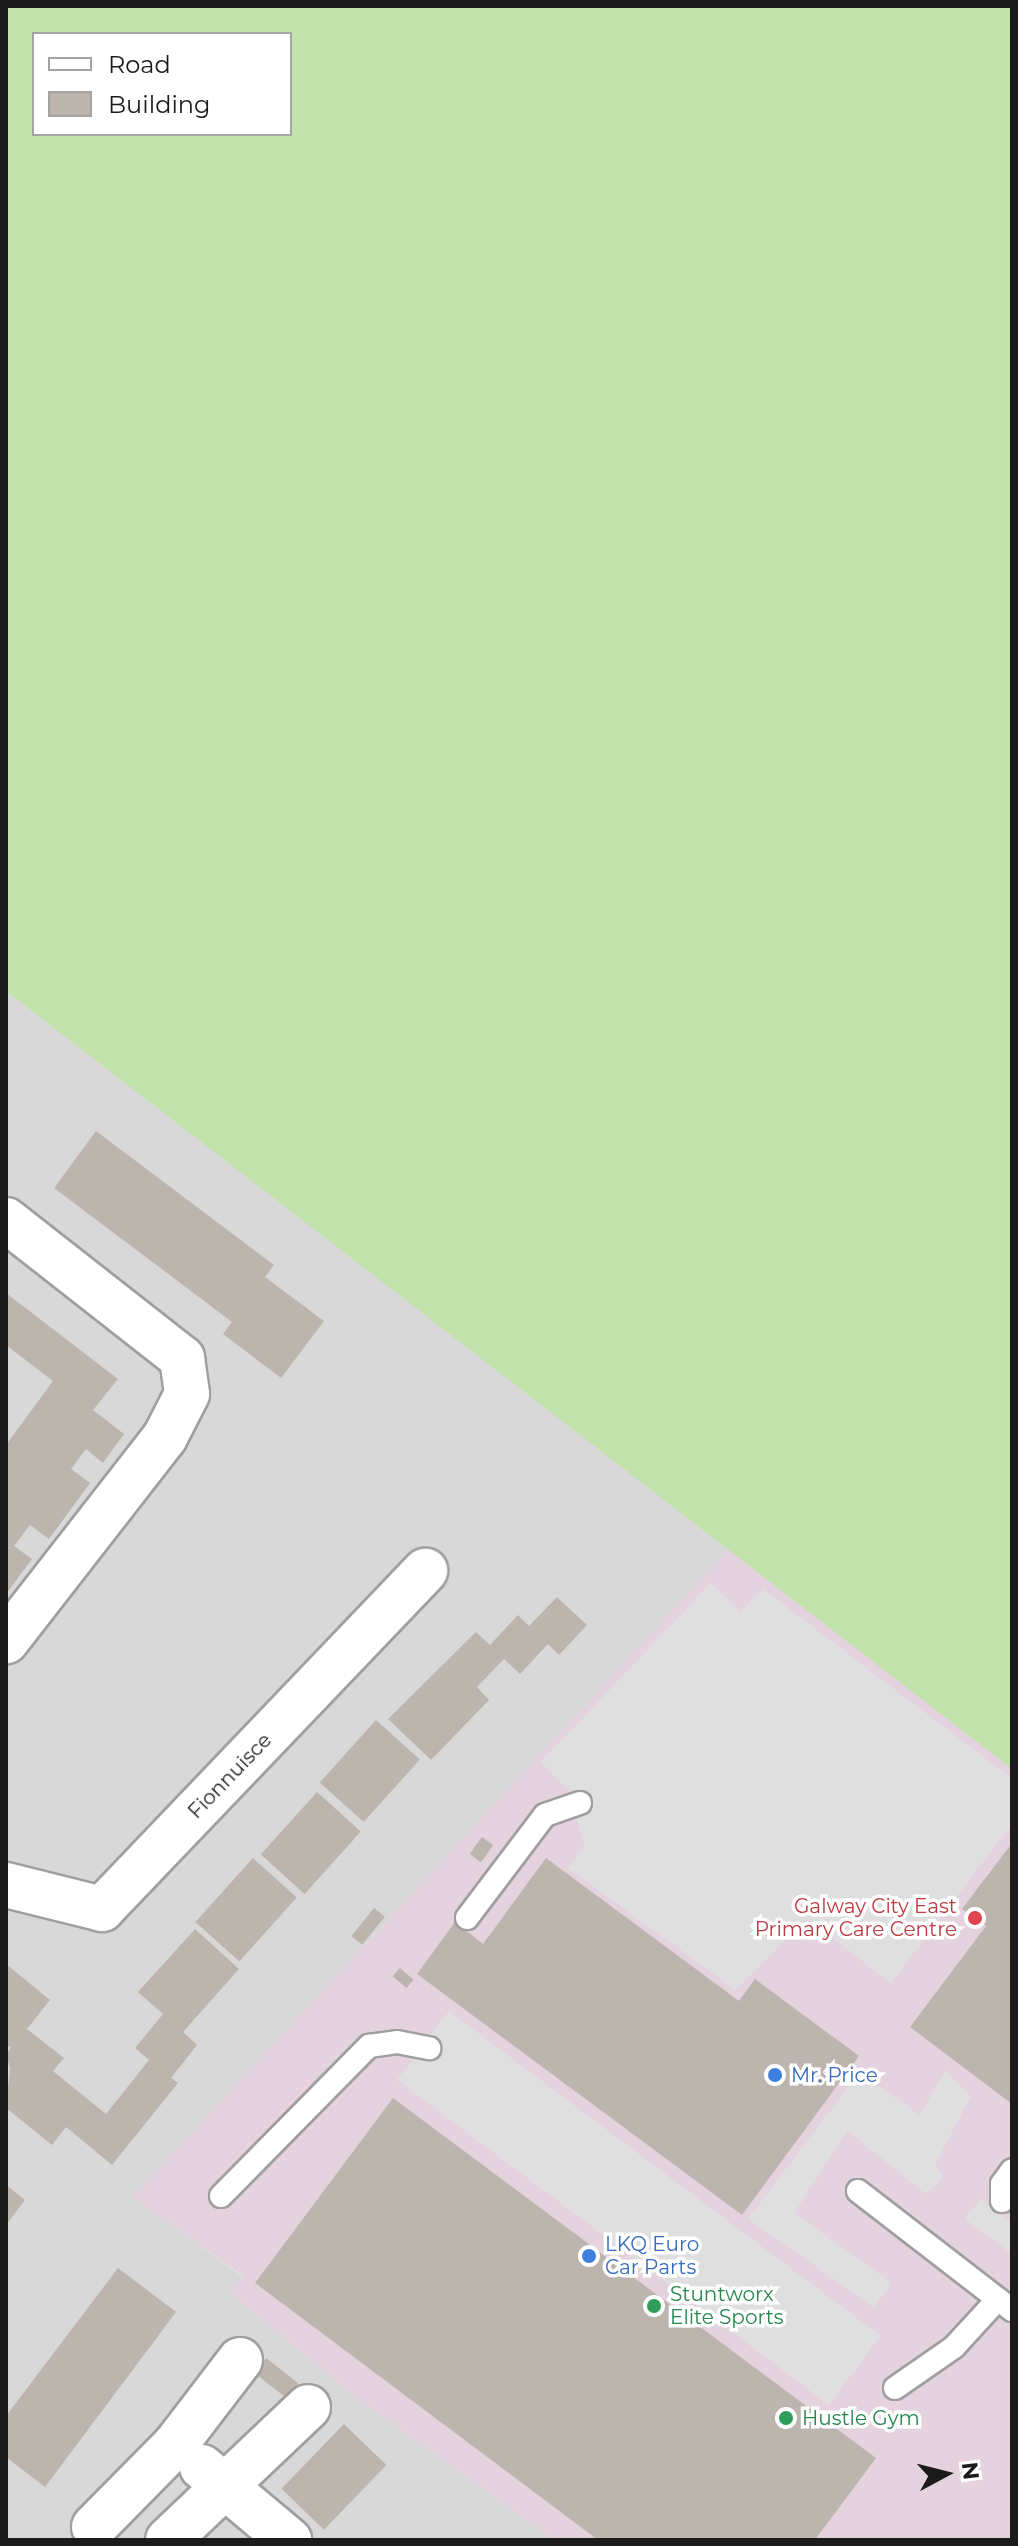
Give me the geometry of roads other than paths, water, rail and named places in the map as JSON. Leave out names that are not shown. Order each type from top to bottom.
[{"type":"street","points":[[6,1220],[182,1358],[187,1394],[165,1437],[6,1641]]},
{"type":"street","name":"Fionnuisce","points":[[6,1885],[102,1909],[425,1571]]},
{"type":"street","points":[[94,2527],[175,2445],[240,2360]]},
{"type":"street","points":[[168,2540],[308,2407]]},
{"type":"street","points":[[175,2445],[289,2540]]},
{"type":"lane","points":[[467,1918],[545,1815],[580,1803]]},
{"type":"lane","points":[[221,2196],[369,2046],[397,2042],[429,2048]]},
{"type":"lane","points":[[1002,2201],[1002,2184],[1012,2170]]},
{"type":"lane","points":[[858,2191],[1005,2305],[954,2347],[895,2388]]},
{"type":"place","name":"Galway City East Primary Care Centre","points":[[975,1918]]},
{"type":"place","name":"Mr. Price","points":[[775,2075]]},
{"type":"place","name":"LKQ Euro Car Parts","points":[[589,2256]]},
{"type":"place","name":"Stuntworx Elite Sports","points":[[654,2306]]},
{"type":"place","name":"Hustle Gym","points":[[786,2418]]}]
